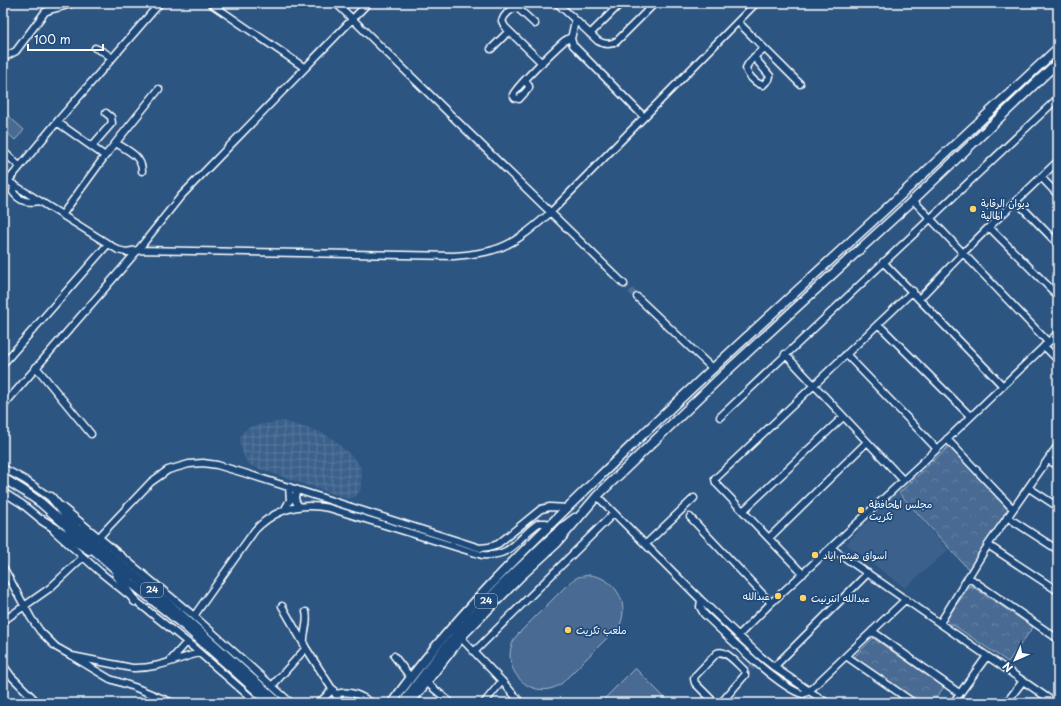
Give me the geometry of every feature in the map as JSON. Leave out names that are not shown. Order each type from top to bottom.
[{"type":"main road","points":[[392,703],[458,620],[568,508],[715,366],[906,191],[1058,48]]},
{"type":"main road","points":[[410,703],[461,638],[521,576],[557,543],[598,496],[726,372],[913,200],[1058,62]]},
{"type":"main road","points":[[715,366],[726,372]]},
{"type":"main road","name":"24","points":[[3,478],[24,491],[106,558],[180,613],[255,686],[270,703]]},
{"type":"main road","points":[[51,497],[76,527]]},
{"type":"main road","name":"24","points":[[41,504],[76,527],[130,582],[255,686],[279,703]]},
{"type":"main road","name":"24","points":[[403,703],[449,643],[497,589],[554,534],[582,513]]},
{"type":"main road","points":[[42,520],[82,546],[106,558],[128,561]]},
{"type":"main road","points":[[106,558],[135,601]]},
{"type":"main road","points":[[178,603],[180,613]]},
{"type":"street","points":[[3,58],[16,51],[45,12],[72,3]]},
{"type":"street","points":[[160,3],[19,166],[5,180],[122,252],[138,250],[453,256],[494,250],[506,245],[522,235],[550,213],[756,3]]},
{"type":"street","points":[[210,3],[305,68]]},
{"type":"street","points":[[336,3],[624,284]]},
{"type":"street","points":[[3,406],[138,250],[182,196],[368,3]]},
{"type":"street","points":[[557,3],[603,44],[615,42],[655,3]]},
{"type":"street","points":[[525,81],[563,42],[572,36],[588,31],[621,3]]},
{"type":"street","points":[[535,24],[521,11],[514,8],[502,19],[502,24],[542,63]]},
{"type":"street","points":[[575,20],[572,36],[573,44],[644,117]]},
{"type":"street","points":[[738,22],[800,84]]},
{"type":"street","points":[[491,49],[509,31]]},
{"type":"street","points":[[104,43],[98,49],[112,58]]},
{"type":"street","points":[[754,58],[770,76],[763,85],[759,84],[746,71],[747,65],[754,58],[764,48]]},
{"type":"street","points":[[62,215],[159,89]]},
{"type":"street","points":[[720,416],[1058,98]]},
{"type":"street","points":[[92,146],[112,123],[112,119],[106,113]]},
{"type":"street","points":[[57,122],[106,156]]},
{"type":"street","points":[[116,143],[139,159],[142,165],[142,171]]},
{"type":"street","points":[[3,151],[19,166]]},
{"type":"street","points":[[920,298],[989,227],[1058,161]]},
{"type":"street","points":[[1041,177],[1058,195]]},
{"type":"street","points":[[913,200],[964,252],[1046,344],[1058,360]]},
{"type":"street","points":[[1016,201],[1058,244]]},
{"type":"street","points":[[989,227],[1058,296]]},
{"type":"street","points":[[3,364],[108,244]]},
{"type":"street","points":[[884,262],[1002,385]]},
{"type":"street","points":[[803,574],[715,480],[813,384],[913,291]]},
{"type":"street","points":[[637,297],[715,366]]},
{"type":"street","points":[[878,324],[970,416]]},
{"type":"street","points":[[738,636],[771,603],[948,439],[1002,385],[1058,333]]},
{"type":"street","points":[[785,354],[903,480]]},
{"type":"street","points":[[846,354],[937,449]]},
{"type":"street","points":[[36,367],[91,434]]},
{"type":"street","points":[[743,511],[843,417]]},
{"type":"street","points":[[948,439],[1014,509]]},
{"type":"street","points":[[769,538],[867,442]]},
{"type":"street","points":[[940,623],[988,545],[1058,445]]},
{"type":"street","points":[[1048,460],[1058,466]]},
{"type":"street","points":[[99,537],[151,482],[162,473],[182,465],[196,463],[210,464],[289,487],[480,548],[498,544],[541,509],[553,506],[568,508]]},
{"type":"street","points":[[3,468],[51,497],[194,616],[291,703]]},
{"type":"street","points":[[285,509],[290,500],[289,487]]},
{"type":"street","points":[[1029,488],[1058,507]]},
{"type":"street","points":[[298,490],[295,498],[299,506]]},
{"type":"street","points":[[3,492],[22,504],[42,520],[135,601],[187,642],[256,703]]},
{"type":"street","points":[[598,496],[738,636],[774,667],[827,703]]},
{"type":"street","points":[[646,544],[694,498]]},
{"type":"street","points":[[194,616],[255,530],[272,516],[285,509],[309,505],[329,508],[482,555],[498,554],[506,551],[513,547],[539,523],[546,523],[550,526]]},
{"type":"street","points":[[474,652],[614,513]]},
{"type":"street","points":[[690,517],[771,603]]},
{"type":"street","points":[[1008,517],[1058,550]]},
{"type":"street","points":[[988,545],[1058,591]]},
{"type":"street","points":[[831,548],[1055,703]]},
{"type":"street","points":[[3,621],[25,607],[59,581],[83,557]]},
{"type":"street","points":[[3,567],[36,625],[56,648],[110,679],[173,703]]},
{"type":"street","points":[[774,667],[868,573]]},
{"type":"street","points":[[968,577],[1058,639]]},
{"type":"street","points":[[701,600],[700,607],[704,614],[754,664],[796,692],[803,694],[809,691],[906,599]]},
{"type":"street","points":[[282,606],[341,703]]},
{"type":"street","points":[[272,686],[305,646],[304,633],[307,623],[306,612]]},
{"type":"street","points":[[872,631],[959,693]]},
{"type":"street","points":[[461,638],[521,703]]},
{"type":"street","points":[[169,662],[187,642]]},
{"type":"street","points":[[715,703],[694,682],[694,679],[695,676],[720,652],[725,653],[745,672],[721,703]]},
{"type":"street","points":[[72,656],[132,668],[152,668],[199,653]]},
{"type":"street","points":[[394,656],[411,678]]},
{"type":"street","points":[[846,656],[914,703]]},
{"type":"street","points":[[953,703],[987,656]]},
{"type":"street","points":[[3,665],[5,673],[36,702]]},
{"type":"street","points":[[484,703],[502,681]]},
{"type":"street","points":[[1006,703],[1023,681]]},
{"type":"street","points":[[426,682],[451,703]]},
{"type":"street","points":[[319,703],[334,692],[354,693],[372,703]]},
{"type":"shaded area","points":[[283,421],[320,432],[333,439],[355,459],[360,466],[362,477],[361,489],[355,497],[348,499],[249,465],[240,446],[240,437],[245,430],[252,426]]},
{"type":"shaded area","points":[[896,491],[948,550],[905,588],[846,544]]},
{"type":"green space","points":[[4,112],[24,130],[15,140],[3,129]]},
{"type":"green space","points":[[949,446],[952,447],[1010,509],[969,570],[899,493]]},
{"type":"green space","name":"ملعب تكريت","points":[[589,575],[606,580],[618,592],[623,608],[623,616],[620,625],[561,684],[549,689],[537,689],[527,685],[518,678],[510,657],[512,645],[518,634],[570,582],[578,577]]},
{"type":"green space","points":[[970,585],[1033,627],[1008,662],[946,620]]},
{"type":"green space","points":[[873,638],[944,687],[932,703],[918,703],[853,658]]},
{"type":"green space","points":[[635,668],[670,703],[600,703]]},
{"type":"tunnel","points":[[624,284],[637,297]]},
{"type":"tunnel","points":[[745,675],[753,666]]},
{"type":"place","name":"ديوان الرقابة المالية","points":[[973,209]]},
{"type":"place","name":"مجلس المحافظة تكريت","points":[[861,510]]},
{"type":"place","name":"اسواق هيثم اياد","points":[[815,555]]},
{"type":"place","name":"عبدالله","points":[[778,596]]},
{"type":"place","name":"عبدالله انترنيت","points":[[803,598]]},
{"type":"place","name":"ملعب تكريت","points":[[568,630]]}]
